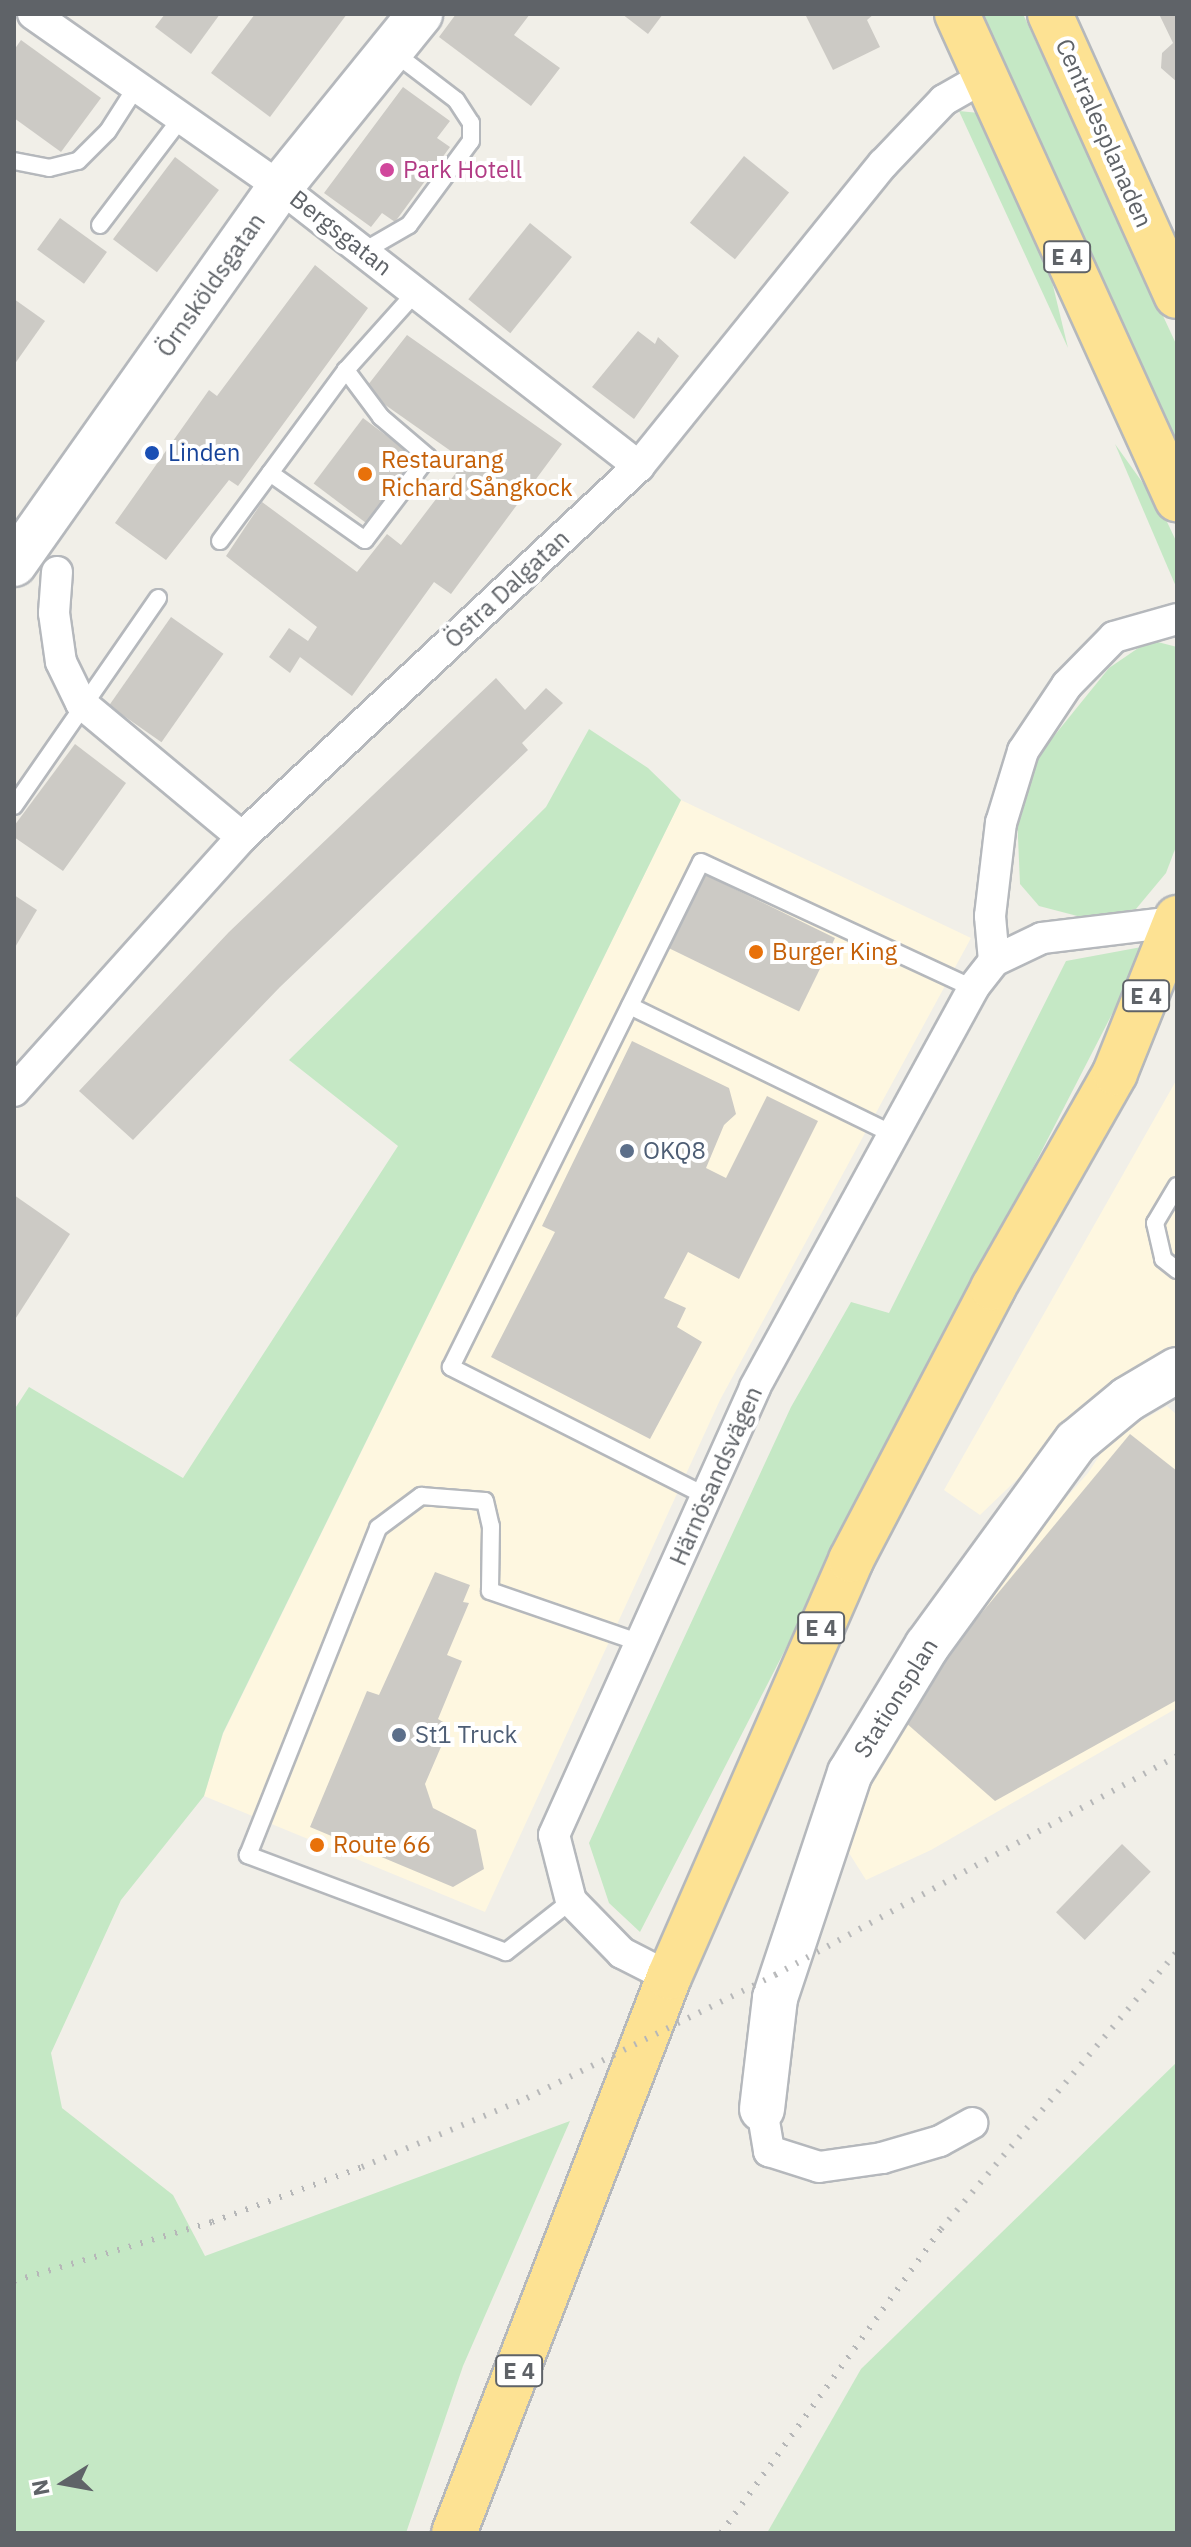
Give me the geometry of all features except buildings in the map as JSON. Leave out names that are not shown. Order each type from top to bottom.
[{"type":"highway","name":"E 4","points":[[957,14],[1177,499]]},
{"type":"highway","name":"Centralesplanaden","points":[[1050,14],[1177,296]]},
{"type":"highway","name":"E 4","points":[[454,2533],[669,1977],[851,1560],[993,1288],[1115,1073],[1176,920]]},
{"type":"highway","name":"E 4","points":[[1115,1073],[1177,997]]},
{"type":"street","name":"Bergsgatan","points":[[33,14],[179,121],[280,187],[639,466]]},
{"type":"street","name":"Örnsköldsgatan","points":[[14,564],[280,187],[420,14]]},
{"type":"street","name":"Östra Dalgatan","points":[[20,1074],[242,837],[639,466],[883,164],[944,100],[986,76]]},
{"type":"street","points":[[57,572],[54,613],[61,662],[81,703],[242,837]]},
{"type":"street","points":[[994,961],[990,916],[1001,823],[1023,751],[1067,685],[1114,637],[1177,619]]},
{"type":"street","name":"Härnösandsvägen","points":[[669,1977],[622,1953],[571,1901],[554,1835],[755,1387],[896,1136],[973,988],[994,961],[1042,938],[1176,920]]},
{"type":"street","name":"Stationsplan","points":[[762,2109],[775,1998],[850,1773],[927,1646],[1076,1442],[1128,1399],[1177,1370]]},
{"type":"street","points":[[762,2109],[769,2151],[819,2167],[911,2150],[972,2123]]},
{"type":"lane","points":[[14,23],[23,14]]},
{"type":"lane","points":[[364,251],[409,225],[471,141],[471,123],[456,100],[392,51]]},
{"type":"lane","points":[[14,161],[49,168],[78,161],[108,131],[135,89]]},
{"type":"lane","points":[[100,225],[179,121]]},
{"type":"lane","points":[[220,541],[346,370],[416,292]]},
{"type":"lane","points":[[270,473],[365,540],[428,457],[381,417],[346,370]]},
{"type":"lane","points":[[14,806],[74,721],[81,703],[158,598]]},
{"type":"lane","points":[[706,1496],[451,1367],[701,862],[973,988]]},
{"type":"lane","points":[[630,1006],[896,1136]]},
{"type":"lane","points":[[1177,1186],[1155,1223],[1163,1259],[1177,1270]]},
{"type":"lane","points":[[571,1901],[506,1952],[248,1855],[378,1528],[421,1496],[485,1501],[491,1526],[490,1591],[641,1643]]},
{"type":"shaded area","points":[[681,800],[971,938],[720,1400],[485,1912],[204,1796],[223,1734]]},
{"type":"shaded area","points":[[1177,1079],[1177,1352],[1076,1423],[980,1515],[944,1490]]},
{"type":"shaded area","points":[[1167,1406],[1177,1415],[1177,1708],[931,1850],[866,1880],[839,1837],[873,1743],[985,1589],[1088,1473],[1111,1438]]},
{"type":"green space","points":[[977,14],[1023,14],[1177,346],[1177,447]]},
{"type":"green space","points":[[959,111],[979,113],[1048,265],[1068,348]]},
{"type":"green space","points":[[1115,444],[1160,507],[1177,543],[1177,589]]},
{"type":"green space","points":[[1150,640],[1177,647],[1177,844],[1166,873],[1136,909],[1085,918],[1039,906],[1020,884],[1017,814],[1037,757],[1109,668]]},
{"type":"green space","points":[[589,729],[648,768],[681,800],[223,1733],[204,1796],[121,1900],[51,2053],[62,2108],[173,2195],[205,2256],[570,2121],[463,2366],[406,2533],[14,2533],[14,1410],[29,1387],[183,1478],[398,1146],[289,1060],[546,807]]},
{"type":"green space","points":[[1147,946],[640,1932],[609,1903],[589,1843],[791,1407],[851,1302],[889,1313],[1066,961]]},
{"type":"green space","points":[[1177,2062],[1177,2533],[767,2533],[861,2369]]},
{"type":"railway","points":[[14,2281],[212,2222],[362,2167],[527,2098],[775,1975],[1177,1756]]},
{"type":"railway","points":[[721,2533],[941,2229],[1177,1952]]},
{"type":"place","name":"Park Hotell","points":[[387,170]]},
{"type":"place","name":"Linden","points":[[152,453]]},
{"type":"place","name":"Restaurang Richard Sångkock","points":[[365,474]]},
{"type":"place","name":"Burger King","points":[[756,952]]},
{"type":"place","name":"OKQ8","points":[[627,1151]]},
{"type":"place","name":"St1 Truck","points":[[399,1735]]},
{"type":"place","name":"Route 66","points":[[317,1845]]}]
